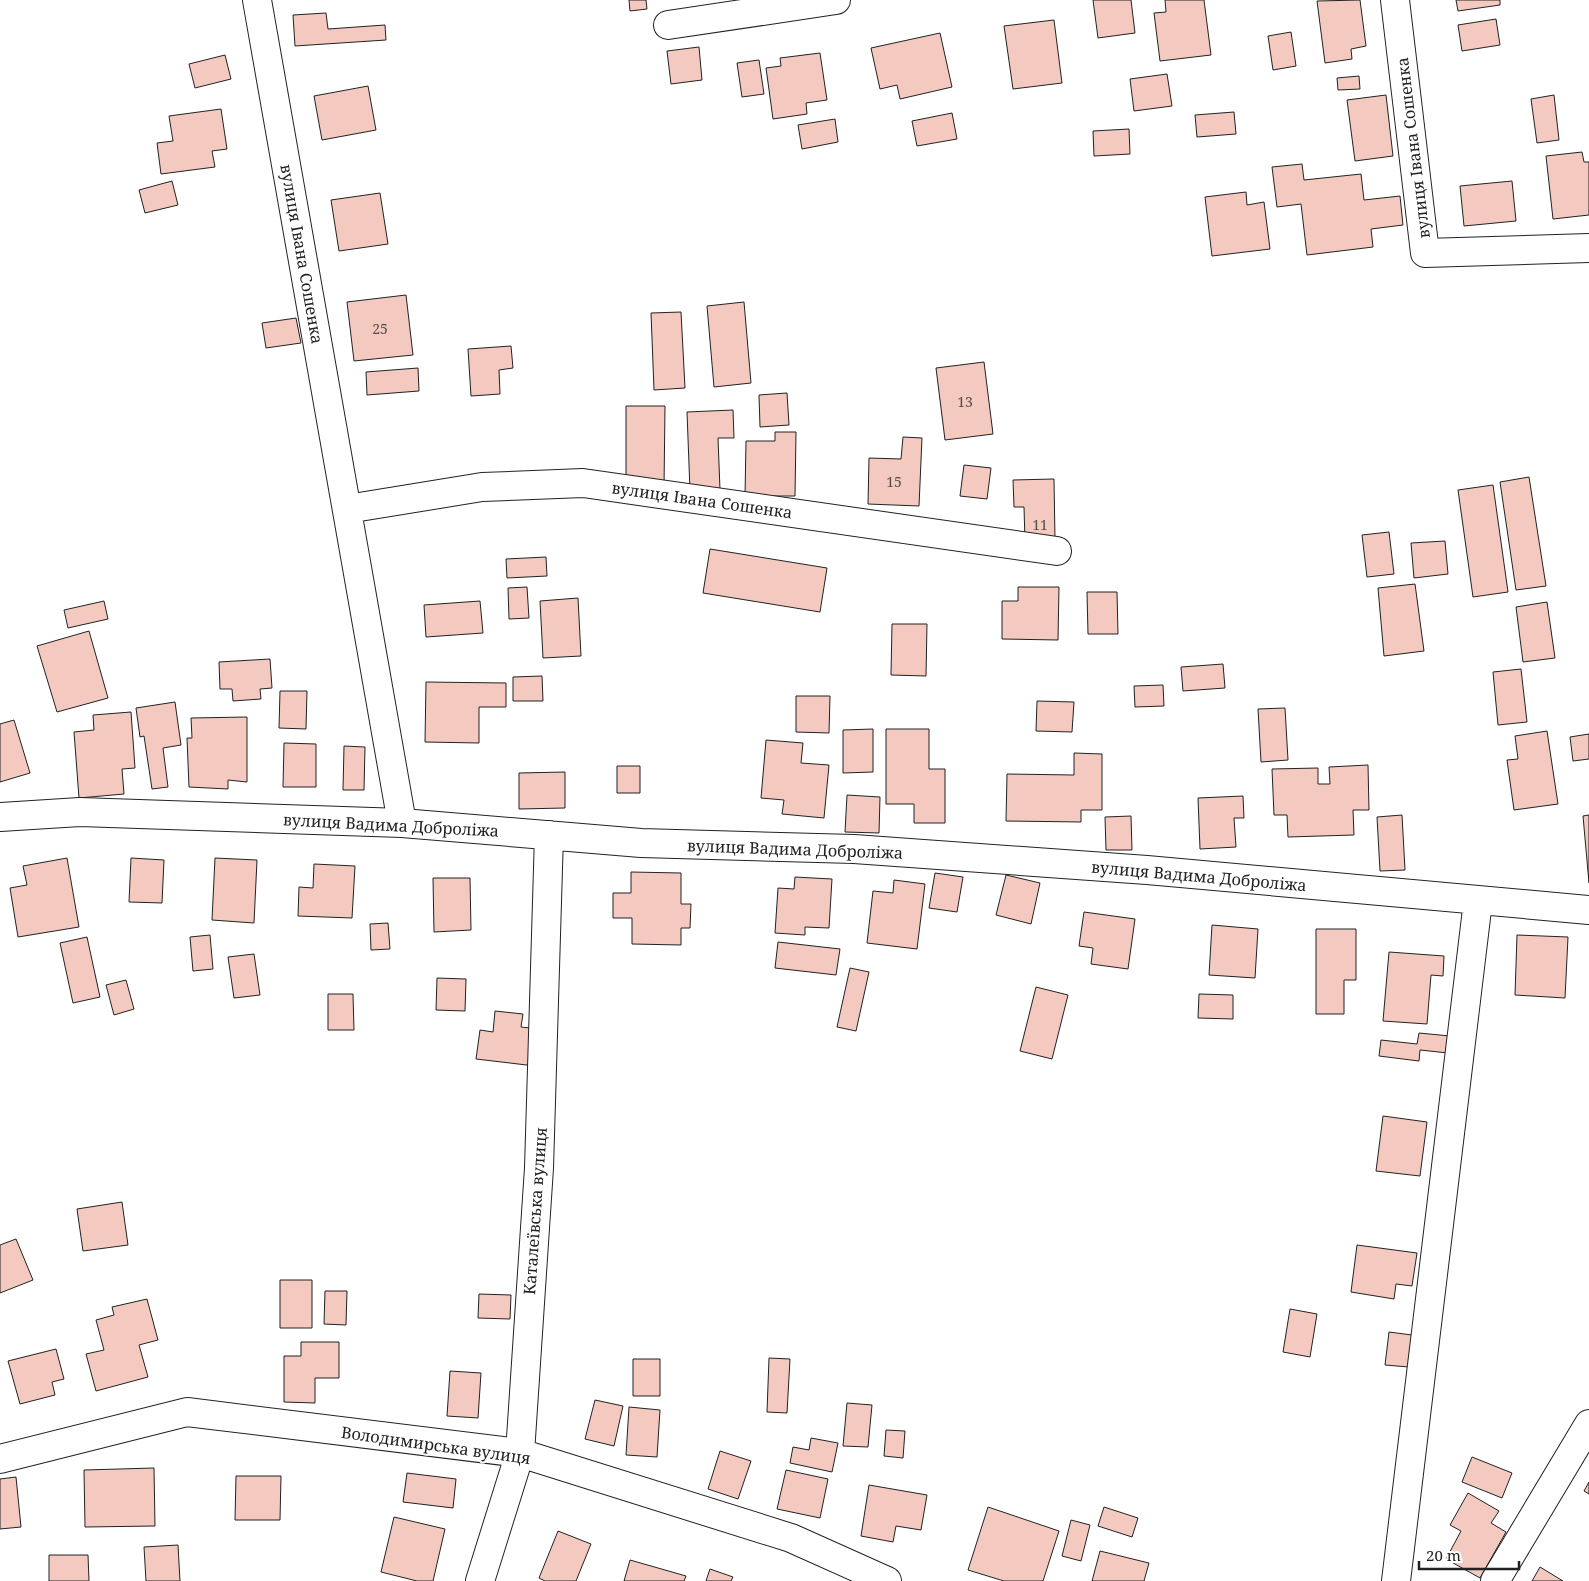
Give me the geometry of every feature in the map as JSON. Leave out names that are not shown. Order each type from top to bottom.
[{"type":"street","name":"вулиця Івана Сошенка","points":[[257,0],[402,823]]},
{"type":"street","points":[[668,25],[836,0]]},
{"type":"street","name":"вулиця Івана Сошенка","points":[[1395,0],[1425,253],[1589,248]]},
{"type":"street","name":"вулиця Івана Сошенка","points":[[347,509],[482,487],[583,483],[1056,551]]},
{"type":"street","name":"вулиця Вадима Доброліжа","points":[[0,817],[80,812],[402,823],[641,843],[854,849],[1147,870],[1589,910]]},
{"type":"street","name":"Каталеївська вулиця","points":[[480,1581],[520,1454],[539,1168],[549,836]]},
{"type":"street","points":[[1396,1581],[1478,901]]},
{"type":"street","name":"Володимирська вулиця","points":[[0,1460],[187,1412],[520,1454],[791,1538],[887,1581]]},
{"type":"street","points":[[1495,1581],[1589,1424]]},
{"type":"building","points":[[629,0],[646,0],[647,9],[630,11]]},
{"type":"building","points":[[1093,0],[1131,0],[1135,33],[1098,38]]},
{"type":"building","points":[[1165,0],[1204,0],[1211,55],[1160,61],[1154,13],[1166,12]]},
{"type":"building","points":[[1360,0],[1366,46],[1351,49],[1352,59],[1325,63],[1317,1]]},
{"type":"building","points":[[1456,0],[1500,0],[1500,5],[1458,11]]},
{"type":"building","points":[[326,13],[328,29],[385,25],[386,40],[295,46],[293,15]]},
{"type":"building","points":[[1496,19],[1500,45],[1462,51],[1458,25]]},
{"type":"building","points":[[1054,20],[1062,83],[1013,89],[1004,26]]},
{"type":"building","points":[[1291,32],[1296,66],[1273,70],[1268,36]]},
{"type":"building","points":[[940,33],[952,87],[900,99],[897,85],[880,89],[871,48]]},
{"type":"building","points":[[699,47],[702,80],[671,84],[667,51]]},
{"type":"building","points":[[820,53],[827,100],[806,103],[807,114],[773,119],[766,68],[781,66],[780,58]]},
{"type":"building","points":[[225,55],[231,79],[195,88],[189,64]]},
{"type":"building","points":[[759,60],[764,94],[742,97],[737,63]]},
{"type":"building","points":[[1167,74],[1172,106],[1134,111],[1130,79]]},
{"type":"building","points":[[1359,76],[1360,89],[1338,90],[1337,78]]},
{"type":"building","points":[[368,86],[376,130],[322,140],[314,96]]},
{"type":"building","points":[[1386,95],[1393,156],[1355,161],[1347,100]]},
{"type":"building","points":[[1554,95],[1559,140],[1537,143],[1531,99]]},
{"type":"building","points":[[221,109],[227,149],[212,151],[215,167],[161,174],[157,143],[173,141],[169,116]]},
{"type":"building","points":[[1234,112],[1236,134],[1197,137],[1195,115]]},
{"type":"building","points":[[952,113],[957,139],[917,146],[912,121]]},
{"type":"building","points":[[835,119],[838,142],[802,149],[798,125]]},
{"type":"building","points":[[1129,129],[1130,154],[1094,156],[1093,131]]},
{"type":"building","points":[[1582,152],[1584,162],[1589,162],[1589,215],[1553,219],[1546,156]]},
{"type":"building","points":[[1302,164],[1304,180],[1361,174],[1364,200],[1400,196],[1403,225],[1371,229],[1373,247],[1307,255],[1301,204],[1277,207],[1272,167]]},
{"type":"building","points":[[172,181],[178,205],[145,213],[139,190]]},
{"type":"building","points":[[1512,181],[1516,221],[1464,226],[1460,186]]},
{"type":"building","points":[[1246,192],[1247,205],[1264,202],[1270,249],[1212,256],[1205,197]]},
{"type":"building","points":[[380,193],[388,244],[339,251],[331,200]]},
{"type":"building","points":[[406,295],[413,355],[354,361],[347,302]]},
{"type":"building","points":[[744,302],[751,383],[714,387],[707,306]]},
{"type":"building","points":[[681,312],[685,388],[654,390],[651,313]]},
{"type":"building","points":[[296,318],[301,343],[266,348],[262,323]]},
{"type":"building","points":[[511,346],[513,368],[499,370],[500,394],[471,396],[468,349]]},
{"type":"building","points":[[984,362],[993,434],[945,440],[936,368]]},
{"type":"building","points":[[418,368],[419,391],[367,395],[366,372]]},
{"type":"building","points":[[787,393],[789,425],[760,427],[759,395]]},
{"type":"building","points":[[626,406],[665,406],[664,488],[626,487]]},
{"type":"building","points":[[733,410],[734,438],[718,438],[720,490],[690,491],[687,412]]},
{"type":"building","points":[[775,432],[796,432],[795,496],[745,496],[746,441],[775,441]]},
{"type":"building","points":[[903,437],[922,438],[919,506],[868,504],[869,458],[901,459]]},
{"type":"building","points":[[964,465],[991,468],[987,499],[960,496]]},
{"type":"building","points":[[1529,477],[1546,586],[1516,590],[1500,482]]},
{"type":"building","points":[[1054,479],[1055,540],[1025,541],[1024,507],[1014,507],[1013,480]]},
{"type":"building","points":[[1493,485],[1508,592],[1473,597],[1458,490]]},
{"type":"building","points":[[1389,532],[1394,574],[1367,577],[1362,535]]},
{"type":"building","points":[[1445,541],[1448,574],[1414,578],[1411,543]]},
{"type":"building","points":[[710,549],[827,568],[820,612],[703,593]]},
{"type":"building","points":[[546,557],[547,576],[507,578],[506,559]]},
{"type":"building","points":[[1415,584],[1424,651],[1384,656],[1378,588]]},
{"type":"building","points":[[527,587],[529,618],[509,619],[508,588]]},
{"type":"building","points":[[1018,587],[1059,587],[1058,640],[1002,639],[1002,601],[1018,601]]},
{"type":"building","points":[[1087,592],[1117,592],[1118,634],[1088,634]]},
{"type":"building","points":[[578,598],[581,656],[543,658],[540,601]]},
{"type":"building","points":[[104,601],[108,619],[68,628],[64,610]]},
{"type":"building","points":[[480,601],[483,633],[426,637],[424,605]]},
{"type":"building","points":[[1547,602],[1555,658],[1523,662],[1516,607]]},
{"type":"building","points":[[892,624],[927,624],[926,676],[891,675]]},
{"type":"building","points":[[89,631],[108,698],[57,712],[37,646]]},
{"type":"building","points":[[270,659],[272,688],[260,689],[261,699],[233,701],[232,689],[220,689],[219,662]]},
{"type":"building","points":[[1223,664],[1225,688],[1183,691],[1181,667]]},
{"type":"building","points":[[1521,669],[1527,722],[1498,725],[1493,672]]},
{"type":"building","points":[[542,676],[543,701],[513,701],[513,677]]},
{"type":"building","points":[[426,682],[506,683],[506,707],[479,707],[479,743],[425,742]]},
{"type":"building","points":[[1163,685],[1164,706],[1135,707],[1134,686]]},
{"type":"building","points":[[280,691],[307,691],[306,729],[279,728]]},
{"type":"building","points":[[796,696],[830,696],[829,733],[796,732]]},
{"type":"building","points":[[1037,701],[1074,702],[1072,732],[1036,731]]},
{"type":"building","points":[[175,702],[181,745],[163,748],[168,787],[152,789],[144,736],[140,737],[136,708]]},
{"type":"building","points":[[1285,708],[1288,760],[1261,762],[1258,709]]},
{"type":"building","points":[[131,712],[135,768],[122,769],[124,794],[79,798],[74,732],[94,730],[93,715]]},
{"type":"building","points":[[247,717],[247,782],[228,780],[228,789],[189,787],[187,738],[192,738],[191,718]]},
{"type":"building","points":[[14,720],[30,773],[0,782],[0,724]]},
{"type":"building","points":[[873,729],[873,772],[843,773],[843,730]]},
{"type":"building","points":[[886,729],[929,729],[929,769],[945,769],[945,823],[914,823],[914,804],[886,804]]},
{"type":"building","points":[[1547,731],[1558,804],[1514,810],[1507,760],[1518,759],[1515,736]]},
{"type":"building","points":[[1589,734],[1589,759],[1573,761],[1570,737]]},
{"type":"building","points":[[766,740],[803,743],[801,763],[829,765],[824,818],[782,814],[784,800],[761,798]]},
{"type":"building","points":[[284,743],[316,744],[316,787],[283,787]]},
{"type":"building","points":[[344,746],[365,747],[364,790],[343,790]]},
{"type":"building","points":[[1074,753],[1102,754],[1102,810],[1081,810],[1081,822],[1006,821],[1007,774],[1074,775]]},
{"type":"building","points":[[1368,765],[1369,810],[1353,810],[1354,835],[1288,837],[1287,815],[1274,815],[1272,769],[1318,768],[1318,784],[1330,784],[1329,767]]},
{"type":"building","points":[[617,766],[640,766],[640,793],[617,793]]},
{"type":"building","points":[[565,772],[565,808],[519,809],[519,773]]},
{"type":"building","points":[[847,795],[880,797],[879,833],[845,832]]},
{"type":"building","points":[[1243,796],[1244,818],[1234,818],[1236,847],[1200,849],[1198,798]]},
{"type":"building","points":[[1402,815],[1405,870],[1380,871],[1377,817]]},
{"type":"building","points":[[1589,815],[1589,883],[1583,816]]},
{"type":"building","points":[[1131,816],[1132,850],[1106,850],[1105,817]]},
{"type":"building","points":[[67,858],[79,927],[18,937],[10,888],[27,885],[23,866]]},
{"type":"building","points":[[131,858],[164,860],[162,903],[129,902]]},
{"type":"building","points":[[215,858],[257,860],[254,923],[212,920]]},
{"type":"building","points":[[314,864],[355,866],[352,918],[298,916],[299,887],[313,888]]},
{"type":"building","points":[[631,872],[681,873],[681,904],[691,904],[690,928],[681,928],[681,945],[632,944],[632,918],[613,918],[613,893],[631,893]]},
{"type":"building","points":[[935,873],[963,877],[957,912],[929,908]]},
{"type":"building","points":[[1006,875],[1040,883],[1031,924],[996,915]]},
{"type":"building","points":[[795,877],[832,879],[829,928],[805,927],[805,935],[775,933],[778,888],[794,889]]},
{"type":"building","points":[[433,878],[470,878],[471,930],[434,932]]},
{"type":"building","points":[[894,880],[925,884],[917,949],[867,943],[873,891],[893,893]]},
{"type":"building","points":[[1084,912],[1135,919],[1128,969],[1091,964],[1093,948],[1079,946]]},
{"type":"building","points":[[388,923],[390,949],[371,950],[370,924]]},
{"type":"building","points":[[1212,925],[1258,929],[1255,978],[1209,975]]},
{"type":"building","points":[[1316,929],[1356,929],[1356,980],[1344,980],[1344,1014],[1316,1014]]},
{"type":"building","points":[[210,935],[213,969],[193,971],[190,937]]},
{"type":"building","points":[[1517,935],[1568,937],[1565,998],[1515,995]]},
{"type":"building","points":[[87,937],[100,997],[73,1003],[60,943]]},
{"type":"building","points":[[778,942],[840,949],[836,975],[775,968]]},
{"type":"building","points":[[1389,952],[1444,956],[1443,976],[1431,975],[1427,1024],[1383,1021]]},
{"type":"building","points":[[254,954],[260,995],[234,998],[228,957]]},
{"type":"building","points":[[850,968],[869,972],[856,1031],[837,1027]]},
{"type":"building","points":[[437,978],[466,979],[465,1011],[436,1010]]},
{"type":"building","points":[[126,980],[134,1009],[114,1015],[106,985]]},
{"type":"building","points":[[1036,987],[1068,995],[1052,1059],[1020,1051]]},
{"type":"building","points":[[328,994],[353,994],[354,1030],[328,1030]]},
{"type":"building","points":[[1199,994],[1233,995],[1233,1019],[1198,1018]]},
{"type":"building","points":[[495,1011],[523,1014],[521,1027],[539,1029],[535,1066],[476,1059],[480,1030],[493,1032]]},
{"type":"building","points":[[1419,1033],[1450,1036],[1448,1053],[1420,1050],[1419,1061],[1379,1056],[1381,1040],[1417,1044]]},
{"type":"building","points":[[1383,1116],[1427,1122],[1420,1176],[1376,1171]]},
{"type":"building","points":[[122,1202],[128,1245],[83,1251],[77,1209]]},
{"type":"building","points":[[16,1239],[33,1280],[0,1293],[0,1245]]},
{"type":"building","points":[[1357,1245],[1417,1253],[1412,1286],[1396,1284],[1394,1299],[1351,1292]]},
{"type":"building","points":[[280,1280],[312,1280],[312,1328],[280,1328]]},
{"type":"building","points":[[325,1291],[347,1291],[346,1325],[324,1324]]},
{"type":"building","points":[[479,1294],[511,1295],[510,1319],[478,1318]]},
{"type":"building","points":[[147,1299],[158,1340],[139,1345],[148,1377],[96,1391],[86,1354],[104,1350],[96,1320],[114,1315],[112,1307]]},
{"type":"building","points":[[1290,1309],[1317,1314],[1310,1357],[1283,1352]]},
{"type":"building","points":[[1389,1332],[1412,1335],[1409,1367],[1385,1365]]},
{"type":"building","points":[[301,1342],[339,1342],[339,1378],[315,1378],[315,1403],[284,1402],[284,1356],[301,1356]]},
{"type":"building","points":[[56,1349],[64,1379],[52,1382],[55,1395],[20,1404],[8,1361]]},
{"type":"building","points":[[769,1358],[790,1359],[787,1413],[767,1412]]},
{"type":"building","points":[[633,1359],[660,1359],[660,1396],[633,1396]]},
{"type":"building","points":[[450,1371],[481,1373],[478,1418],[447,1416]]},
{"type":"building","points":[[595,1400],[623,1406],[614,1446],[585,1439]]},
{"type":"building","points":[[847,1403],[872,1405],[868,1447],[843,1446]]},
{"type":"building","points":[[629,1407],[660,1410],[657,1457],[626,1455]]},
{"type":"building","points":[[886,1430],[905,1431],[903,1458],[884,1456]]},
{"type":"building","points":[[811,1438],[838,1443],[832,1472],[790,1463],[793,1447],[809,1450]]},
{"type":"building","points":[[720,1451],[751,1461],[738,1499],[708,1489]]},
{"type":"building","points":[[1472,1457],[1512,1473],[1502,1498],[1462,1482]]},
{"type":"building","points":[[154,1468],[155,1526],[85,1527],[84,1470]]},
{"type":"building","points":[[786,1470],[828,1479],[820,1518],[777,1509]]},
{"type":"building","points":[[407,1473],[456,1479],[453,1508],[403,1502]]},
{"type":"building","points":[[236,1476],[281,1476],[280,1520],[235,1520]]},
{"type":"building","points":[[16,1477],[21,1527],[0,1529],[0,1479]]},
{"type":"building","points":[[1589,1482],[1589,1494],[1584,1491]]},
{"type":"building","points":[[869,1485],[927,1495],[921,1530],[896,1526],[893,1542],[861,1536]]},
{"type":"building","points":[[1468,1493],[1499,1511],[1491,1523],[1506,1532],[1480,1578],[1446,1559],[1461,1531],[1450,1525]]},
{"type":"building","points":[[988,1507],[1059,1531],[1043,1581],[1004,1581],[968,1570]]},
{"type":"building","points":[[1104,1507],[1138,1518],[1132,1537],[1098,1526]]},
{"type":"building","points":[[394,1517],[445,1529],[433,1581],[417,1581],[381,1572]]},
{"type":"building","points":[[1071,1520],[1090,1525],[1081,1561],[1062,1556]]},
{"type":"building","points":[[558,1531],[591,1544],[576,1581],[545,1581],[539,1578]]},
{"type":"building","points":[[178,1545],[180,1581],[146,1581],[144,1547]]},
{"type":"building","points":[[1100,1551],[1149,1563],[1144,1581],[1092,1581]]},
{"type":"building","points":[[49,1555],[88,1555],[89,1581],[49,1581]]},
{"type":"building","points":[[630,1560],[686,1576],[684,1581],[624,1581]]},
{"type":"building","points":[[1540,1567],[1563,1581],[1532,1581]]},
{"type":"building","points":[[710,1569],[733,1577],[731,1581],[706,1581]]}]
